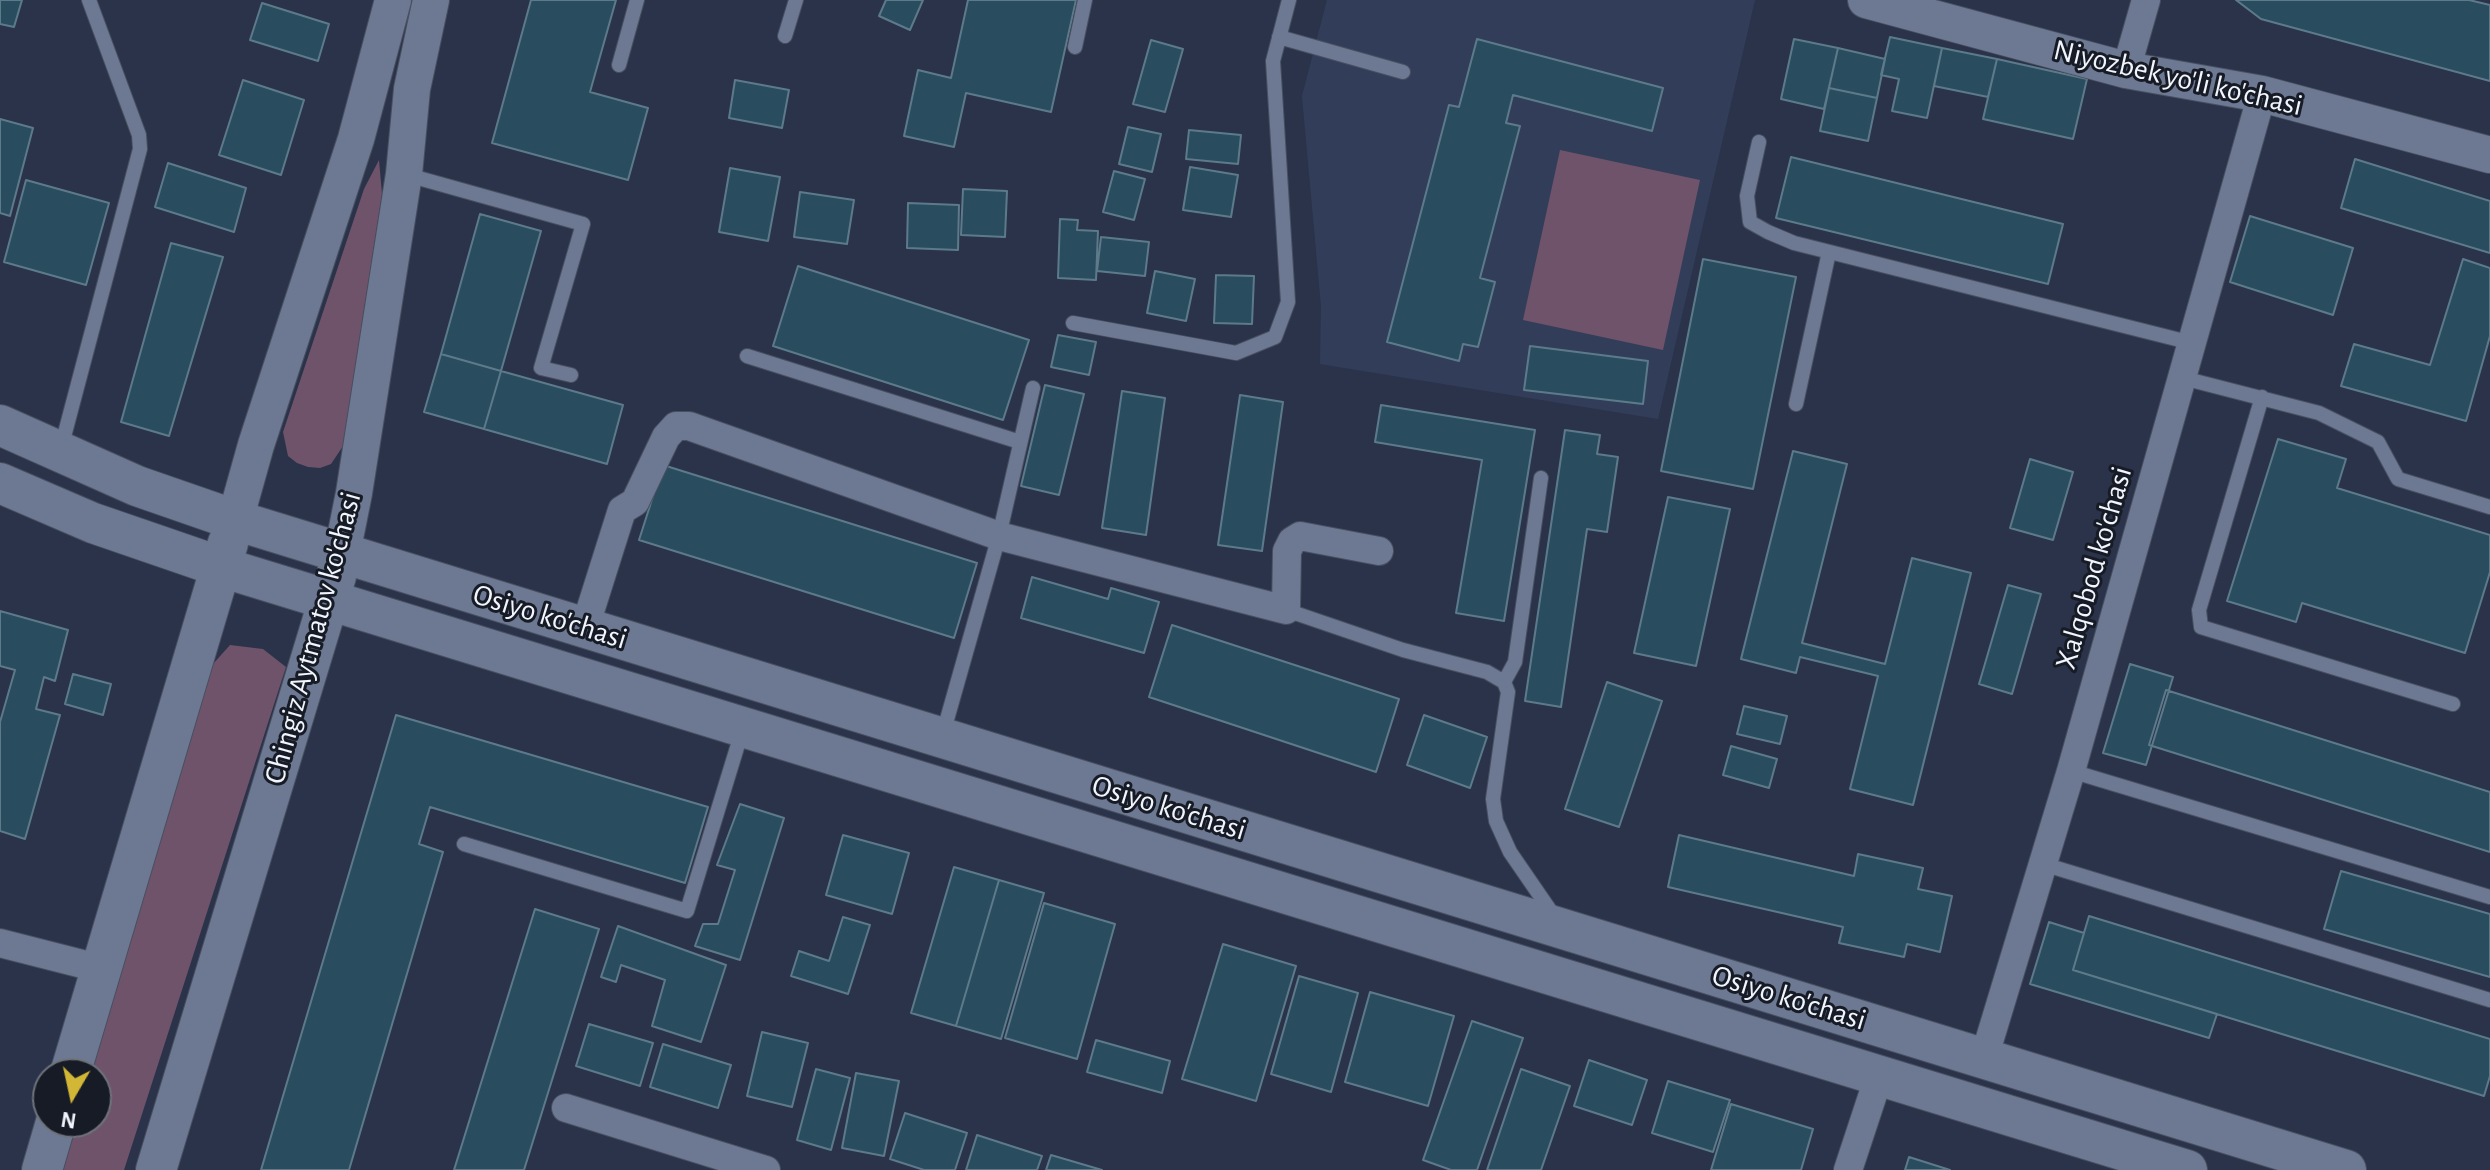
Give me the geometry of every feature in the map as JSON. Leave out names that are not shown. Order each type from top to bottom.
[{"type":"main road","name":"Osiyo ko'chasi","points":[[0,425],[137,486],[235,520],[2346,1170]]},
{"type":"main road","name":"Osiyo ko'chasi","points":[[0,483],[93,523],[221,567],[2187,1170]]},
{"type":"main road","points":[[75,1058],[235,520]]},
{"type":"main road","name":"Chingiz Aytmatov ko'chasi","points":[[156,1170],[342,553]]},
{"type":"main road","points":[[42,1170],[51,1138]]},
{"type":"street","points":[[235,520],[256,445],[356,139],[393,0]]},
{"type":"street","name":"Chingiz Aytmatov ko'chasi","points":[[342,553],[405,162],[412,89],[431,0]]},
{"type":"street","name":"Niyozbek yo'li ko'chasi","points":[[1866,0],[2126,70],[2262,94],[2490,155]]},
{"type":"street","points":[[2126,70],[2146,0]]},
{"type":"street","name":"Xalqobod ko'chasi","points":[[1984,1058],[2071,771],[2262,94]]},
{"type":"street","points":[[356,139],[371,127],[387,126],[400,136],[405,162]]},
{"type":"street","points":[[585,627],[622,510],[635,502],[666,437],[676,426],[689,426],[999,536],[1286,610],[1287,551],[1292,541],[1300,536],[1379,551]]},
{"type":"street","points":[[0,943],[102,969]]},
{"type":"street","points":[[1848,1170],[1879,1076]]},
{"type":"street","points":[[566,1108],[766,1170]]},
{"type":"lane","points":[[60,452],[140,149],[139,135],[89,0]]},
{"type":"lane","points":[[619,65],[637,0]]},
{"type":"lane","points":[[785,36],[796,0]]},
{"type":"lane","points":[[1075,47],[1085,0]]},
{"type":"lane","points":[[1073,323],[1236,353],[1275,337],[1288,302],[1273,61],[1289,0]]},
{"type":"lane","points":[[1279,37],[1403,72]]},
{"type":"lane","points":[[1759,142],[1747,196],[1750,222],[1794,243],[2192,343]]},
{"type":"lane","points":[[405,162],[583,224],[541,368],[571,375]]},
{"type":"lane","points":[[1796,404],[1829,252]]},
{"type":"lane","points":[[747,356],[1020,442]]},
{"type":"lane","points":[[2183,378],[2319,413],[2378,442],[2398,479],[2490,507]]},
{"type":"lane","points":[[941,737],[999,536],[1033,388]]},
{"type":"lane","points":[[2262,397],[2199,610],[2201,627],[2453,704]]},
{"type":"lane","points":[[1504,682],[1515,662],[1541,478]]},
{"type":"lane","points":[[1286,610],[1403,650],[1487,672],[1504,682],[1508,692],[1493,799],[1496,821],[1510,852],[1564,929]]},
{"type":"lane","points":[[464,844],[687,911],[743,727]]},
{"type":"lane","points":[[2071,771],[2490,897]]},
{"type":"lane","points":[[2043,864],[2490,1000]]},
{"type":"shaded area","points":[[1327,0],[1755,0],[1658,419],[1320,364],[1321,306],[1302,96]]},
{"type":"shaded area","points":[[1560,150],[1700,180],[1663,350],[1523,320]]},
{"type":"shaded area","points":[[379,160],[382,194],[343,446],[331,464],[320,468],[308,467],[288,456],[283,432],[364,189]]},
{"type":"shaded area","points":[[230,645],[263,649],[286,667],[124,1170],[55,1170],[65,1138],[112,1138],[112,1058],[89,1058],[213,664]]},
{"type":"building","points":[[0,0],[22,0],[14,27],[0,24]]},
{"type":"building","points":[[531,0],[616,0],[590,92],[648,108],[628,180],[492,143]]},
{"type":"building","points":[[886,0],[923,0],[910,30],[879,16]]},
{"type":"building","points":[[968,0],[1076,0],[1051,112],[966,93],[954,147],[904,136],[918,70],[951,78]]},
{"type":"building","points":[[2236,0],[2469,0],[2490,5],[2490,81],[2261,19]]},
{"type":"building","points":[[262,3],[329,24],[318,61],[250,40]]},
{"type":"building","points":[[1890,37],[1942,48],[1927,118],[1892,111],[1899,79],[1881,75]]},
{"type":"building","points":[[1477,39],[1663,88],[1652,131],[1513,95],[1506,123],[1520,126],[1480,278],[1495,282],[1478,347],[1463,344],[1459,361],[1387,342],[1449,105],[1459,107]]},
{"type":"building","points":[[1794,39],[1838,48],[1824,109],[1781,99]]},
{"type":"building","points":[[1151,40],[1183,49],[1165,112],[1133,104]]},
{"type":"building","points":[[1838,48],[1885,59],[1877,98],[1829,88]]},
{"type":"building","points":[[1942,48],[1997,59],[1988,97],[1934,86]]},
{"type":"building","points":[[1997,59],[2087,79],[2073,139],[1983,119]]},
{"type":"building","points":[[243,80],[304,100],[281,175],[219,155]]},
{"type":"building","points":[[735,80],[789,90],[782,128],[729,118]]},
{"type":"building","points":[[1829,88],[1877,98],[1868,141],[1820,131]]},
{"type":"building","points":[[0,119],[33,128],[10,216],[0,213]]},
{"type":"building","points":[[1128,127],[1161,134],[1152,172],[1119,164]]},
{"type":"building","points":[[1189,130],[1241,135],[1238,164],[1186,159]]},
{"type":"building","points":[[1791,157],[2063,224],[2048,284],[1776,218]]},
{"type":"building","points":[[2355,159],[2490,201],[2490,253],[2341,208]]},
{"type":"building","points":[[168,163],[246,188],[234,232],[155,207]]},
{"type":"building","points":[[1190,167],[1238,175],[1231,217],[1183,210]]},
{"type":"building","points":[[730,168],[780,177],[768,241],[719,232]]},
{"type":"building","points":[[1114,171],[1145,179],[1134,220],[1103,212]]},
{"type":"building","points":[[26,180],[109,203],[86,285],[4,262]]},
{"type":"building","points":[[963,189],[1007,191],[1005,237],[961,235]]},
{"type":"building","points":[[800,192],[854,200],[847,244],[794,237]]},
{"type":"building","points":[[908,203],[959,205],[958,250],[907,248]]},
{"type":"building","points":[[480,214],[541,231],[501,371],[441,354]]},
{"type":"building","points":[[2250,216],[2353,248],[2333,315],[2230,282]]},
{"type":"building","points":[[1060,219],[1078,220],[1077,230],[1098,231],[1096,280],[1058,278]]},
{"type":"building","points":[[1101,237],[1149,242],[1145,276],[1097,271]]},
{"type":"building","points":[[171,243],[223,257],[169,436],[121,422]]},
{"type":"building","points":[[1703,259],[1796,277],[1753,489],[1661,471]]},
{"type":"building","points":[[2463,259],[2490,268],[2490,336],[2466,421],[2341,386],[2354,344],[2430,365]]},
{"type":"building","points":[[798,266],[1029,340],[1003,420],[773,346]]},
{"type":"building","points":[[1155,271],[1195,279],[1186,321],[1147,313]]},
{"type":"building","points":[[1216,275],[1254,276],[1252,324],[1214,323]]},
{"type":"building","points":[[1058,335],[1096,342],[1089,375],[1051,367]]},
{"type":"building","points":[[1530,346],[1648,361],[1643,404],[1524,390]]},
{"type":"building","points":[[441,354],[501,371],[484,429],[424,412]]},
{"type":"building","points":[[501,371],[623,405],[607,464],[484,429]]},
{"type":"building","points":[[1045,385],[1084,394],[1059,495],[1021,486]]},
{"type":"building","points":[[1122,391],[1165,398],[1146,535],[1102,528]]},
{"type":"building","points":[[1240,395],[1283,402],[1262,551],[1218,545]]},
{"type":"building","points":[[1381,405],[1535,430],[1504,621],[1456,613],[1482,460],[1375,442]]},
{"type":"building","points":[[1565,430],[1600,435],[1597,454],[1618,457],[1607,532],[1587,529],[1561,707],[1525,701]]},
{"type":"building","points":[[2278,439],[2346,459],[2337,488],[2490,535],[2490,572],[2465,653],[2302,603],[2296,622],[2227,601]]},
{"type":"building","points":[[1793,451],[1847,464],[1802,643],[1885,664],[1912,558],[1971,573],[1913,805],[1850,789],[1878,676],[1800,657],[1796,673],[1741,659]]},
{"type":"building","points":[[2030,459],[2073,472],[2053,540],[2010,528]]},
{"type":"building","points":[[663,465],[977,563],[954,638],[639,540]]},
{"type":"building","points":[[1668,497],[1730,509],[1696,666],[1634,653]]},
{"type":"building","points":[[1032,577],[1108,599],[1111,588],[1159,602],[1144,653],[1021,618]]},
{"type":"building","points":[[2008,585],[2041,594],[2012,694],[1979,684]]},
{"type":"building","points":[[0,611],[68,630],[55,681],[44,677],[36,709],[60,715],[25,839],[0,831],[0,722],[15,670],[0,666]]},
{"type":"building","points":[[1172,625],[1399,699],[1376,772],[1149,697]]},
{"type":"building","points":[[2130,664],[2173,677],[2146,765],[2103,753]]},
{"type":"building","points":[[73,674],[111,684],[103,715],[65,704]]},
{"type":"building","points":[[1607,682],[1662,701],[1619,827],[1565,809]]},
{"type":"building","points":[[2166,690],[2490,792],[2490,852],[2149,745]]},
{"type":"building","points":[[1744,706],[1787,716],[1780,744],[1737,734]]},
{"type":"building","points":[[396,715],[708,807],[685,883],[430,807],[419,844],[443,852],[349,1170],[261,1170]]},
{"type":"building","points":[[1424,715],[1487,737],[1470,788],[1407,765]]},
{"type":"building","points":[[1731,746],[1777,759],[1769,788],[1723,775]]},
{"type":"building","points":[[740,804],[784,818],[740,960],[695,946],[703,924],[718,924],[735,870],[717,865]]},
{"type":"building","points":[[843,835],[909,853],[892,914],[826,895]]},
{"type":"building","points":[[1679,835],[1854,876],[1858,854],[1923,868],[1918,889],[1952,896],[1940,952],[1907,944],[1904,957],[1839,943],[1843,927],[1668,887]]},
{"type":"building","points":[[954,867],[999,880],[956,1026],[911,1013]]},
{"type":"building","points":[[2341,871],[2490,914],[2490,977],[2324,929]]},
{"type":"building","points":[[999,880],[1044,893],[1001,1039],[956,1026]]},
{"type":"building","points":[[1044,903],[1115,924],[1077,1059],[1005,1038]]},
{"type":"building","points":[[535,909],[599,929],[524,1170],[454,1170]]},
{"type":"building","points":[[2089,916],[2490,1039],[2490,1076],[2484,1096],[2073,970]]},
{"type":"building","points":[[843,917],[870,925],[848,994],[791,976],[799,951],[829,961]]},
{"type":"building","points":[[2049,922],[2084,933],[2073,970],[2217,1014],[2209,1038],[2030,984]]},
{"type":"building","points":[[618,926],[726,965],[701,1042],[652,1026],[665,980],[621,965],[616,982],[601,977]]},
{"type":"building","points":[[1223,944],[1296,966],[1256,1101],[1182,1079]]},
{"type":"building","points":[[1299,976],[1358,993],[1331,1092],[1271,1074]]},
{"type":"building","points":[[1370,992],[1454,1016],[1428,1106],[1345,1082]]},
{"type":"building","points":[[1472,1021],[1523,1038],[1477,1170],[1451,1170],[1423,1160]]},
{"type":"building","points":[[589,1024],[653,1043],[640,1086],[576,1066]]},
{"type":"building","points":[[762,1032],[808,1043],[792,1107],[747,1096]]},
{"type":"building","points":[[1096,1040],[1170,1061],[1162,1093],[1087,1072]]},
{"type":"building","points":[[663,1044],[731,1065],[718,1108],[650,1087]]},
{"type":"building","points":[[1589,1060],[1647,1080],[1632,1125],[1574,1106]]},
{"type":"building","points":[[816,1069],[850,1078],[831,1150],[797,1140]]},
{"type":"building","points":[[1521,1069],[1570,1086],[1541,1170],[1487,1170]]},
{"type":"building","points":[[856,1073],[899,1081],[884,1156],[842,1148]]},
{"type":"building","points":[[1668,1081],[1730,1100],[1713,1152],[1652,1133]]},
{"type":"building","points":[[1731,1104],[1813,1129],[1801,1170],[1711,1170]]},
{"type":"building","points":[[905,1113],[967,1133],[955,1170],[924,1170],[890,1159]]},
{"type":"building","points":[[977,1135],[1042,1156],[1037,1170],[966,1170]]},
{"type":"building","points":[[1051,1155],[1102,1170],[1046,1170]]},
{"type":"building","points":[[1909,1157],[1950,1170],[1905,1170]]}]
